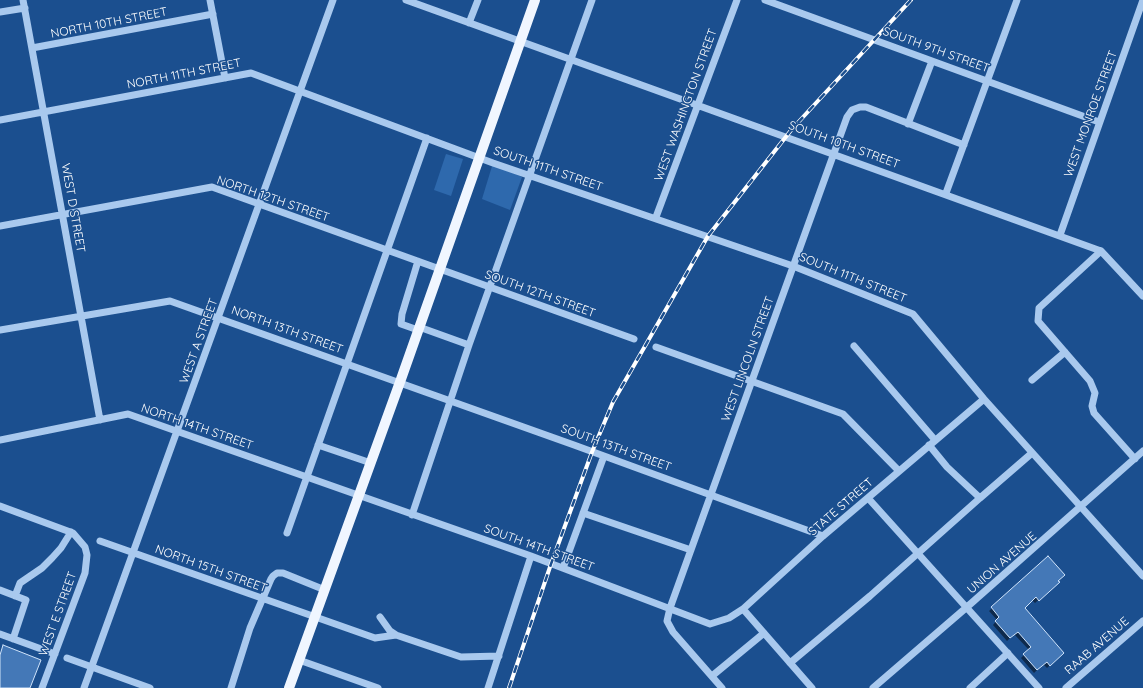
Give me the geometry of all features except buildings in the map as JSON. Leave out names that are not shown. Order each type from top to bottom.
[{"type":"main road","points":[[289,688],[419,329],[478,157],[535,0]]},
{"type":"street","name":"WEST D STREET","points":[[24,0],[100,420]]},
{"type":"street","points":[[210,0],[225,78]]},
{"type":"street","name":"WEST A STREET","points":[[84,688],[333,0]]},
{"type":"street","points":[[406,0],[520,41]]},
{"type":"street","points":[[469,23],[478,0]]},
{"type":"street","points":[[412,515],[450,400],[592,0]]},
{"type":"street","name":"WEST WASHINGTON STREET","points":[[656,217],[737,0]]},
{"type":"street","name":"SOUTH 9TH STREET","points":[[765,0],[1099,122]]},
{"type":"street","points":[[946,193],[1017,0]]},
{"type":"street","points":[[1134,0],[1143,2]]},
{"type":"street","name":"WEST MONROE STREET","points":[[1060,235],[1143,2]]},
{"type":"street","points":[[0,12],[25,8]]},
{"type":"street","name":"NORTH 10TH STREET","points":[[32,48],[213,14]]},
{"type":"street","name":"SOUTH 10TH STREET","points":[[520,41],[946,193],[1101,251],[1143,296]]},
{"type":"street","points":[[932,61],[908,124],[964,145]]},
{"type":"street","name":"NORTH 11TH STREET","points":[[0,120],[251,73],[478,157]]},
{"type":"street","name":"WEST LINCOLN STREET","points":[[670,608],[847,117],[852,110],[860,107],[866,107],[908,124]]},
{"type":"street","points":[[288,533],[306,477],[427,138]]},
{"type":"street","name":"SOUTH 11TH STREET","points":[[478,157],[656,217],[793,266],[913,314],[984,399],[1080,508],[1143,576]]},
{"type":"street","name":"NORTH 12TH STREET","points":[[0,226],[212,187],[440,269]]},
{"type":"street","points":[[1101,251],[1039,308],[1038,321],[1090,381],[1095,393],[1092,406],[1094,412],[1135,459]]},
{"type":"street","points":[[418,261],[402,314],[401,324],[470,345]]},
{"type":"street","name":"SOUTH 12TH STREET","points":[[440,269],[634,339]]},
{"type":"street","name":"NORTH 13TH STREET","points":[[0,330],[170,301],[400,382]]},
{"type":"street","points":[[854,346],[935,440]]},
{"type":"street","points":[[656,347],[843,414],[899,471]]},
{"type":"street","points":[[1032,380],[1065,352]]},
{"type":"street","name":"SOUTH 13TH STREET","points":[[400,382],[823,536]]},
{"type":"street","name":"STATE STREET","points":[[710,624],[730,618],[743,609],[823,536],[984,399]]},
{"type":"street","name":"NORTH 14TH STREET","points":[[0,440],[128,414],[359,496]]},
{"type":"street","points":[[318,445],[371,463]]},
{"type":"street","points":[[929,446],[972,493],[980,498]]},
{"type":"street","name":"UNION AVENUE","points":[[873,688],[967,608],[1143,451]]},
{"type":"street","points":[[790,663],[1032,453]]},
{"type":"street","points":[[563,568],[604,456]]},
{"type":"street","name":"SOUTH 14TH STREET","points":[[359,496],[531,556],[710,624]]},
{"type":"street","points":[[868,498],[1039,688]]},
{"type":"street","points":[[0,506],[71,532],[61,548],[52,558],[42,568],[20,583],[15,596]]},
{"type":"street","points":[[583,513],[691,550]]},
{"type":"street","name":"WEST E STREET","points":[[42,688],[85,573],[87,555],[85,547],[71,532]]},
{"type":"street","name":"NORTH 15TH STREET","points":[[100,541],[375,638],[396,635]]},
{"type":"street","points":[[488,688],[500,656],[531,556]]},
{"type":"street","points":[[231,688],[250,628],[270,579],[277,573],[283,573],[325,590]]},
{"type":"street","points":[[0,590],[26,600],[13,638]]},
{"type":"street","points":[[670,608],[667,621],[673,632],[722,688]]},
{"type":"street","points":[[743,609],[812,688]]},
{"type":"street","points":[[380,617],[390,631],[396,635],[461,657],[500,656]]},
{"type":"street","name":"RAAB AVENUE","points":[[1066,688],[1143,621]]},
{"type":"street","points":[[712,676],[764,633]]},
{"type":"street","points":[[0,634],[55,654]]},
{"type":"street","points":[[970,688],[1008,653]]},
{"type":"street","points":[[67,658],[150,688]]},
{"type":"street","points":[[300,660],[378,688]]},
{"type":"shaded area","points":[[446,154],[463,159],[451,196],[434,190]]},
{"type":"shaded area","points":[[493,163],[522,177],[510,210],[482,199]]},
{"type":"railway","points":[[509,688],[551,564],[592,452],[613,402],[708,236],[792,129],[911,0]]}]
